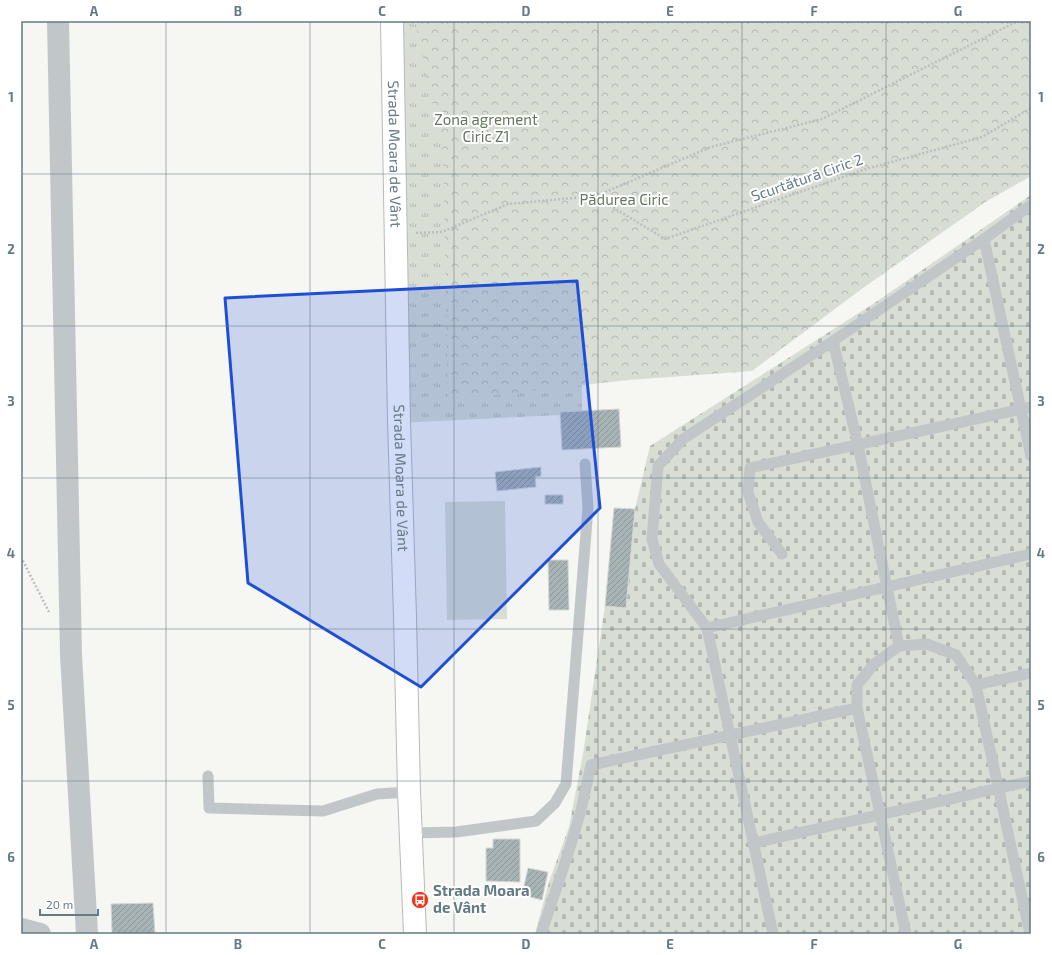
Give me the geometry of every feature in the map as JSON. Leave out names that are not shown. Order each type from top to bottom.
[{"type":"main road","name":"Strada Moara de Vânt","points":[[392,21],[399,413],[409,792],[415,934]]},
{"type":"street","points":[[58,21],[71,655],[87,934]]},
{"type":"street","points":[[21,929],[40,934]]},
{"type":"lane","points":[[773,934],[707,628],[659,564],[652,539],[658,466],[683,438],[833,341],[984,239],[1031,205]]},
{"type":"lane","points":[[984,239],[1026,408],[1031,456]]},
{"type":"lane","points":[[833,341],[858,445],[900,646]]},
{"type":"lane","points":[[782,554],[758,522],[748,492],[750,468],[1026,408]]},
{"type":"lane","points":[[411,833],[456,832],[536,821],[555,803],[566,784],[588,508],[585,464]]},
{"type":"lane","points":[[707,628],[1031,554]]},
{"type":"lane","points":[[906,934],[857,708],[857,685],[874,664],[900,646],[927,644],[956,655],[976,686],[998,788],[1026,893],[1030,934]]},
{"type":"lane","points":[[976,686],[1031,673]]},
{"type":"lane","points":[[541,934],[568,854],[581,810],[591,765],[857,708]]},
{"type":"lane","points":[[208,776],[209,808],[323,811],[378,794],[409,792]]},
{"type":"lane","points":[[754,843],[1031,781]]},
{"type":"path","points":[[396,233],[442,232],[508,204],[596,196],[711,147],[822,119],[1018,21]]},
{"type":"path","name":"Scurtătură Ciric 2","points":[[596,196],[664,239],[866,169],[982,137],[1031,108]]},
{"type":"path","points":[[21,557],[49,614]]},
{"type":"highlighted area","points":[[577,281],[600,508],[421,687],[248,583],[225,298]]},
{"type":"green space","name":"Zona agrement Ciric Z1","points":[[391,21],[578,21],[582,414],[398,423]]},
{"type":"green space","name":"Pădurea Ciric","points":[[415,21],[1031,21],[1031,176],[987,201],[863,288],[752,371],[629,380],[448,400],[443,152]]},
{"type":"green space","points":[[1031,195],[1031,934],[535,934],[549,882],[569,827],[583,754],[605,606],[626,608],[635,509],[650,446],[873,304]]},
{"type":"green space","points":[[505,501],[507,619],[447,620],[445,502]]},
{"type":"building","points":[[619,409],[621,447],[562,450],[560,412]]},
{"type":"building","points":[[541,467],[541,476],[535,477],[536,487],[497,491],[495,472]]},
{"type":"building","points":[[545,495],[563,495],[563,504],[545,504]]},
{"type":"building","points":[[614,508],[635,509],[626,608],[605,606]]},
{"type":"building","points":[[548,560],[568,560],[569,610],[549,610]]},
{"type":"building","points":[[493,839],[520,839],[520,882],[486,881],[486,848],[493,848]]},
{"type":"building","points":[[528,868],[548,872],[542,900],[522,895]]},
{"type":"building","points":[[153,903],[155,934],[112,934],[111,904]]},
{"type":"place","name":"Strada Moara de Vânt","points":[[420,900]]}]
